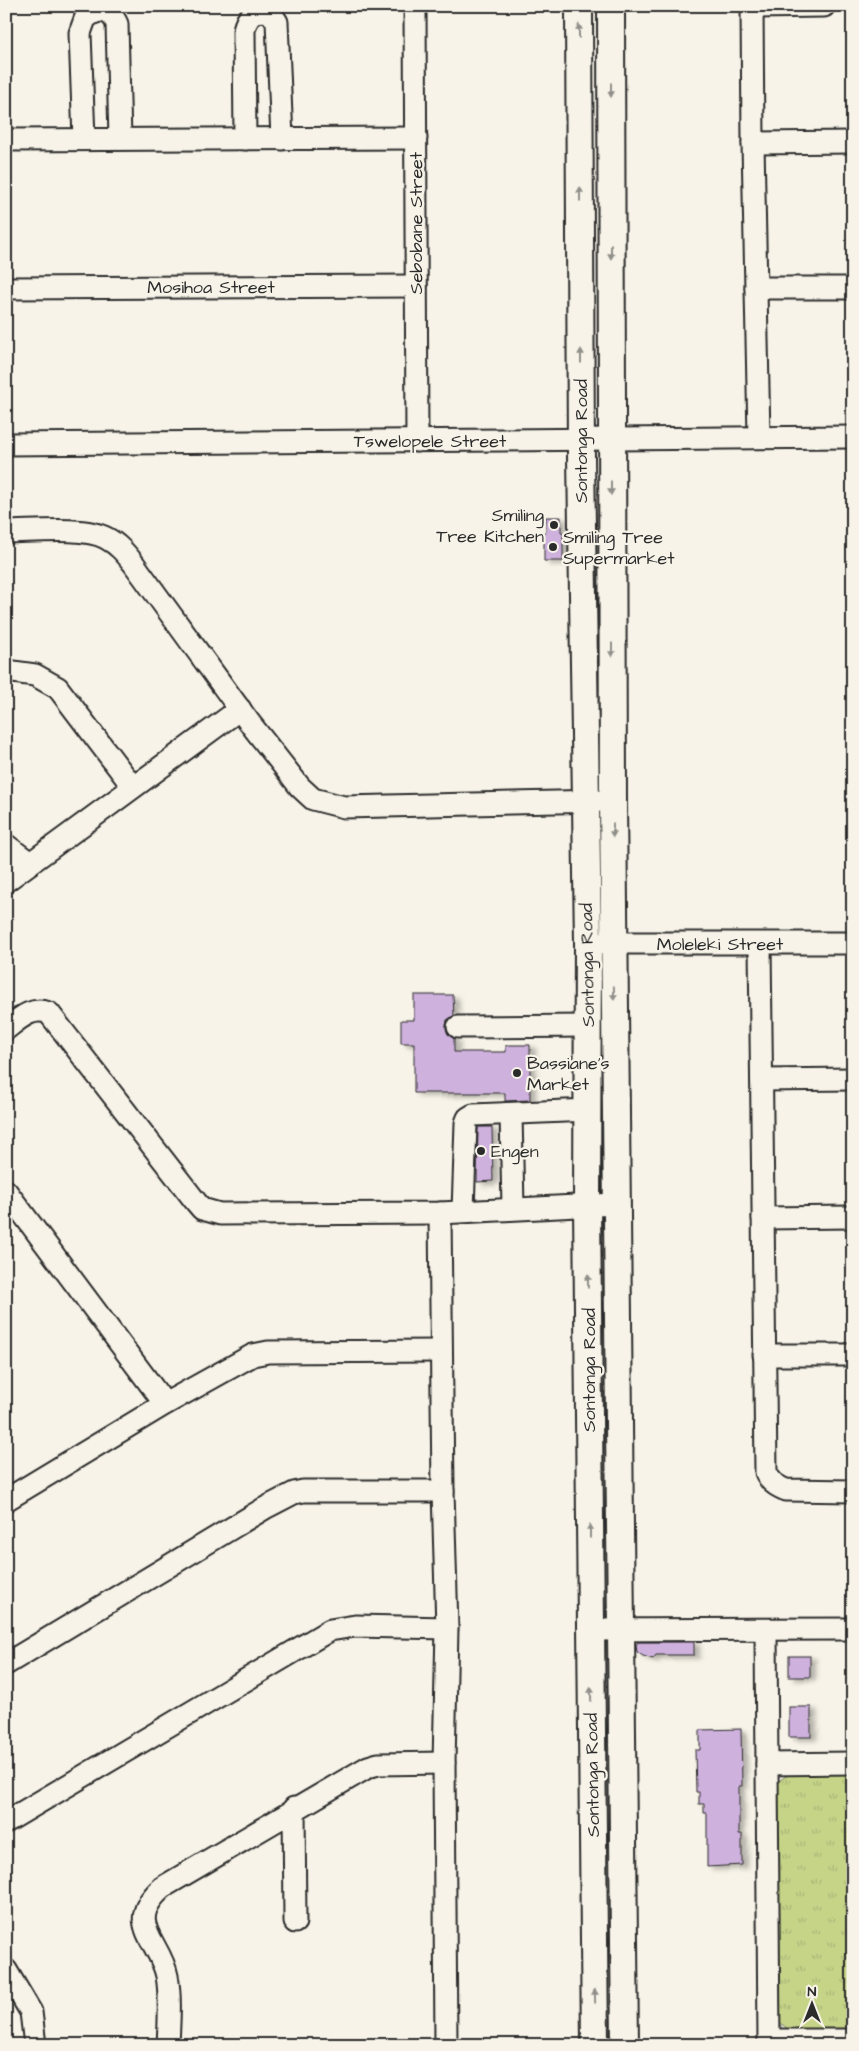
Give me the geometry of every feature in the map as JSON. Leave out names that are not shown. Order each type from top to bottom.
[{"type":"main road","name":"Sontonga Road","points":[[579,6],[585,802],[588,943],[589,1110],[587,1205],[595,2045]]},
{"type":"main road","name":"Sontonga Road","points":[[611,6],[613,801],[625,2045]]},
{"type":"street","name":"Sebobane Street","points":[[415,6],[417,441]]},
{"type":"street","points":[[759,437],[752,143],[752,6],[824,6]]},
{"type":"street","points":[[84,140],[80,33],[85,19],[96,11],[103,10],[109,12],[117,24],[120,140]]},
{"type":"street","points":[[245,139],[244,31],[248,18],[253,13],[259,11],[271,13],[277,22],[282,139]]},
{"type":"street","points":[[6,140],[416,138]]},
{"type":"street","points":[[752,143],[853,142]]},
{"type":"street","name":"Mosihoa Street","points":[[6,288],[416,286]]},
{"type":"street","points":[[756,288],[853,288]]},
{"type":"street","name":"Tswelopele Street","points":[[6,444],[853,437]]},
{"type":"street","points":[[6,532],[88,532],[114,543],[134,564],[240,709],[300,787],[313,799],[324,803],[356,807],[613,801]]},
{"type":"street","points":[[6,671],[35,675],[58,688],[132,787]]},
{"type":"street","points":[[6,881],[240,709]]},
{"type":"street","points":[[6,845],[30,863]]},
{"type":"street","name":"Moleleki Street","points":[[588,943],[853,943]]},
{"type":"street","points":[[760,944],[766,1472],[769,1479],[776,1486],[786,1490],[853,1491]]},
{"type":"street","points":[[6,1029],[31,1011],[41,1010],[49,1013],[196,1202],[202,1209],[209,1212],[220,1214],[440,1213],[616,1204]]},
{"type":"street","points":[[458,1027],[588,1026]]},
{"type":"street","points":[[762,1080],[853,1079]]},
{"type":"street","points":[[463,1211],[467,1119],[473,1115],[589,1110]]},
{"type":"street","points":[[511,1114],[513,1208]]},
{"type":"street","points":[[6,1191],[166,1404]]},
{"type":"street","points":[[440,1213],[443,1491],[447,1628],[444,1763],[446,2045]]},
{"type":"street","points":[[763,1218],[853,1217]]},
{"type":"street","points":[[6,1500],[253,1354],[268,1352],[441,1351]]},
{"type":"street","points":[[764,1355],[853,1355]]},
{"type":"street","points":[[6,1664],[265,1508],[294,1493],[316,1491],[443,1491]]},
{"type":"street","points":[[6,1822],[330,1630],[355,1626],[447,1628]]},
{"type":"street","points":[[591,1630],[853,1630]]},
{"type":"street","points":[[766,1631],[769,2042],[853,2040]]},
{"type":"street","points":[[168,2045],[168,1981],[166,1972],[145,1928],[147,1905],[154,1895],[163,1887],[294,1808],[372,1765],[444,1763]]},
{"type":"street","points":[[767,1764],[853,1763]]},
{"type":"street","points":[[294,1808],[295,1922]]},
{"type":"street","points":[[6,1970],[31,2012],[35,2045]]},
{"type":"green space","points":[[853,1772],[853,2032],[791,2032],[779,2021],[777,1784],[791,1773]]},
{"type":"building","name":"Smiling Tree Supermarket","points":[[546,517],[561,517],[563,561],[544,561]]},
{"type":"building","points":[[414,995],[453,995],[454,1016],[447,1020],[446,1028],[448,1034],[454,1038],[454,1052],[506,1052],[506,1045],[530,1045],[530,1100],[505,1101],[505,1093],[414,1093],[414,1043],[401,1043],[401,1020],[414,1020]]},
{"type":"building","points":[[478,1127],[492,1127],[493,1181],[477,1182]]},
{"type":"building","points":[[638,1642],[694,1642],[694,1655],[656,1655],[653,1659],[637,1652],[636,1645]]},
{"type":"building","points":[[789,1656],[810,1656],[810,1677],[789,1677]]},
{"type":"building","points":[[789,1707],[811,1707],[811,1737],[789,1737]]},
{"type":"building","points":[[741,1729],[742,1786],[739,1786],[739,1834],[742,1834],[742,1865],[707,1867],[707,1813],[704,1813],[704,1804],[699,1804],[699,1792],[696,1792],[695,1750],[700,1750],[700,1730]]},
{"type":"place","name":"Smiling Tree Kitchen","points":[[554,525]]},
{"type":"place","name":"Smiling Tree Supermarket","points":[[553,547]]},
{"type":"place","name":"Bassiane's Market","points":[[517,1073]]},
{"type":"place","name":"Engen","points":[[481,1151]]}]
